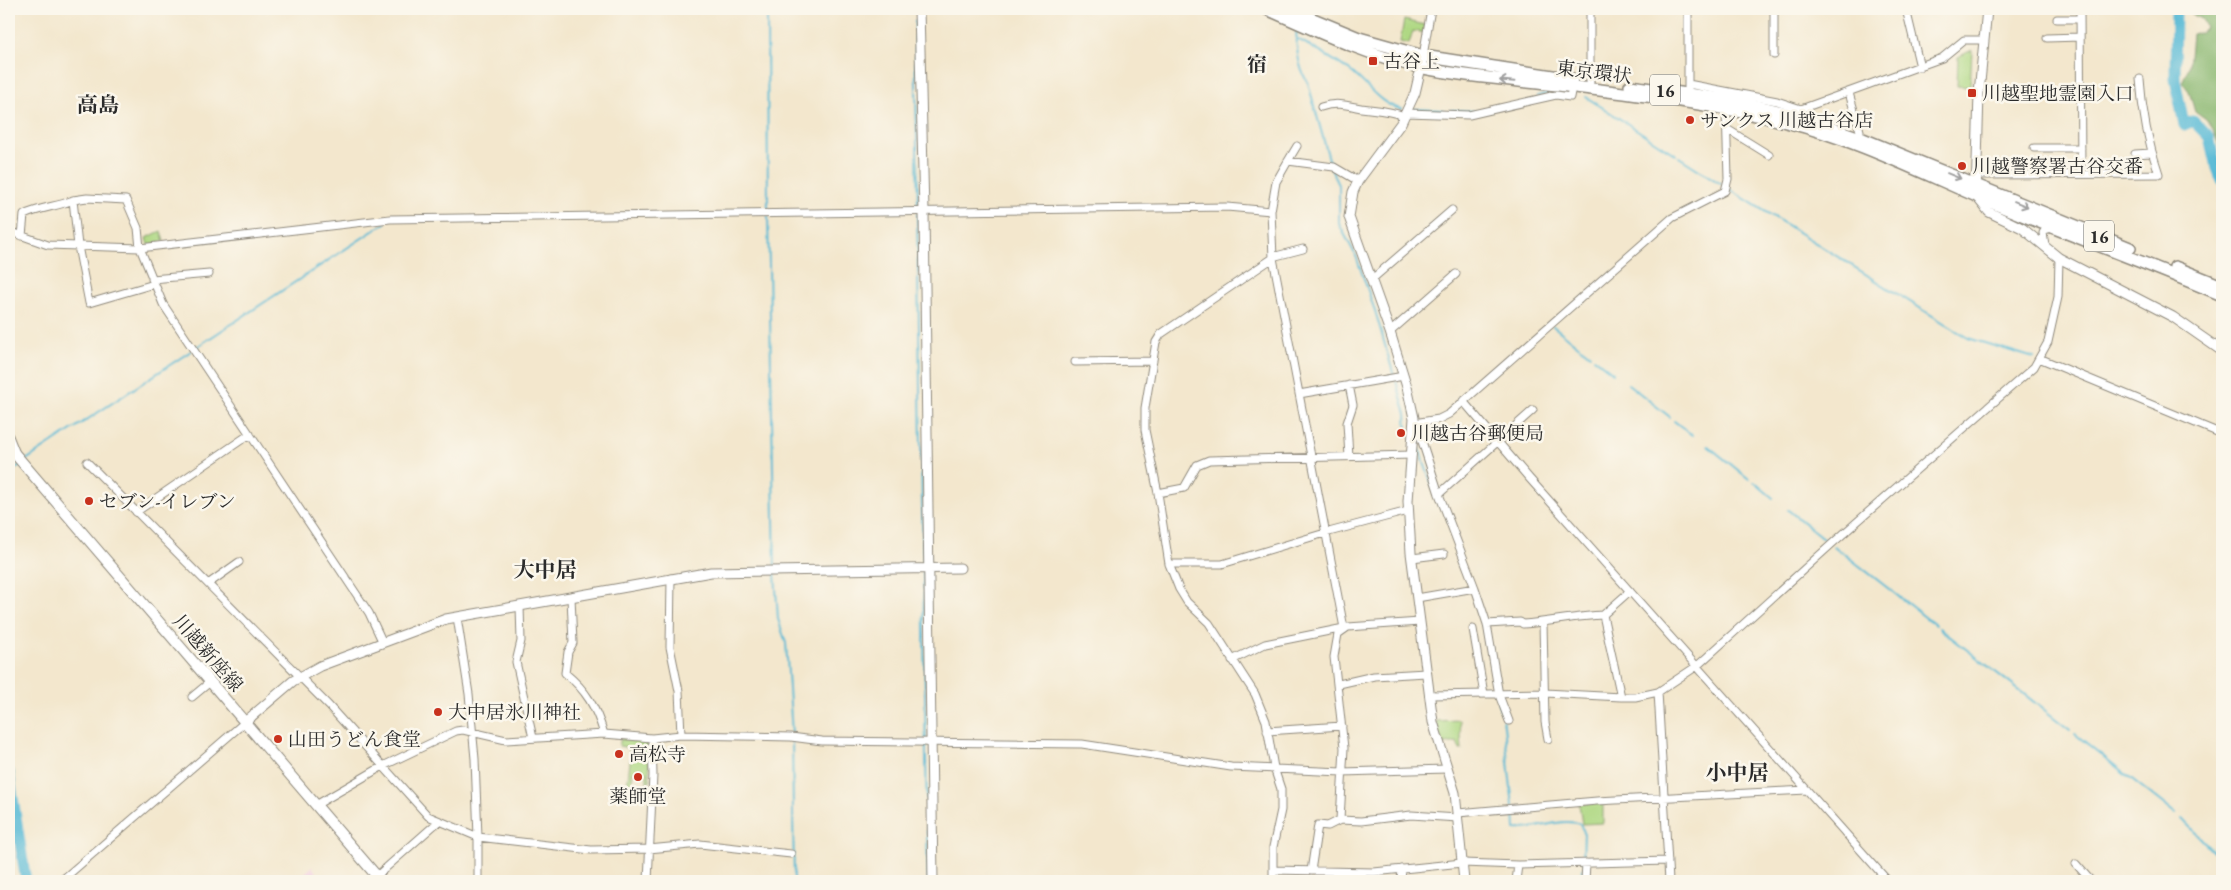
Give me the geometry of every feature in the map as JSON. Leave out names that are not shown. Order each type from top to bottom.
[{"type":"highway","name":"東京環状","points":[[1267,9],[1378,55],[1422,62],[1481,66],[1590,82],[1688,88],[1796,111],[2222,286]]},
{"type":"highway","name":"東京環状","points":[[1294,10],[1422,62],[1489,79],[1572,87],[1790,123],[1976,185],[2052,228],[2132,257],[2222,295]]},
{"type":"main road","name":"川越新座線","points":[[9,447],[316,805],[376,880]]},
{"type":"street","points":[[920,9],[933,881]]},
{"type":"street","points":[[1430,9],[1415,93],[1405,115],[1358,181],[1351,199],[1349,217],[1404,376],[1414,425],[1408,511],[1412,558],[1434,733],[1455,793],[1464,881]]},
{"type":"street","points":[[1590,9],[1590,82]]},
{"type":"street","points":[[1688,9],[1688,88]]},
{"type":"street","points":[[1774,9],[1774,55]]},
{"type":"street","points":[[1906,9],[1920,67]]},
{"type":"street","points":[[1987,9],[1979,93],[1976,185],[1989,212],[2022,228],[2060,258],[2173,317],[2222,351]]},
{"type":"street","points":[[2080,9],[2081,174]]},
{"type":"street","points":[[2057,19],[2080,19]]},
{"type":"street","points":[[2047,38],[2080,37]]},
{"type":"street","points":[[1796,111],[1942,58],[1964,40],[1984,40]]},
{"type":"street","points":[[1976,185],[2081,174],[2159,174],[2151,154],[2142,103],[2140,79]]},
{"type":"street","points":[[1321,107],[1331,104],[1352,104],[1358,108],[1388,110],[1405,115],[1481,114],[1556,95],[1570,97],[1572,87]]},
{"type":"street","points":[[1849,93],[1860,131],[1859,138]]},
{"type":"street","points":[[1414,425],[1445,417],[1672,218],[1725,191],[1728,179],[1727,129],[1724,111]]},
{"type":"street","points":[[1724,111],[1724,171],[1728,179]]},
{"type":"street","points":[[1727,129],[1769,155]]},
{"type":"street","points":[[1297,146],[1276,182],[1271,211],[1273,258],[1344,628]]},
{"type":"street","points":[[2034,148],[2081,148]]},
{"type":"street","points":[[2135,154],[2151,154]]},
{"type":"street","points":[[1288,161],[1334,167],[1358,181]]},
{"type":"street","points":[[22,236],[24,215],[37,209],[59,206],[73,200],[95,198],[126,200],[138,228],[140,248],[153,282],[181,331],[369,613],[383,642]]},
{"type":"street","points":[[73,200],[78,246],[90,303],[153,282],[209,274]]},
{"type":"street","points":[[9,231],[48,245],[140,248],[390,219],[1227,207],[1271,211]]},
{"type":"street","points":[[1371,280],[1452,210]]},
{"type":"street","points":[[2045,247],[2043,233],[2045,230],[2052,228]]},
{"type":"street","points":[[1273,881],[1273,847],[1281,804],[1281,789],[1274,768],[1266,731],[1266,721],[1255,694],[1209,623],[1187,602],[1179,589],[1169,564],[1158,493],[1145,430],[1145,408],[1156,342],[1165,329],[1273,258],[1303,249]]},
{"type":"street","points":[[1430,695],[1545,694],[1635,697],[1658,692],[1697,666],[1834,542],[2034,366],[2048,342],[2058,297],[2060,258]]},
{"type":"street","points":[[1390,332],[1456,274]]},
{"type":"street","points":[[2039,358],[2222,434]]},
{"type":"street","points":[[1076,362],[1153,361]]},
{"type":"street","points":[[1299,394],[1404,376]]},
{"type":"street","points":[[1349,385],[1354,405],[1347,423],[1349,457]]},
{"type":"street","points":[[1463,401],[1888,881]]},
{"type":"street","points":[[1439,494],[1533,410]]},
{"type":"street","points":[[1414,425],[1419,432],[1439,494],[1487,624],[1499,695],[1509,721]]},
{"type":"street","points":[[136,512],[250,434]]},
{"type":"street","points":[[9,436],[18,458]]},
{"type":"street","points":[[1158,493],[1184,488],[1197,465],[1204,461],[1412,455]]},
{"type":"street","points":[[87,462],[329,706],[428,816],[478,837],[591,850],[649,849],[700,844],[791,854]]},
{"type":"street","points":[[1169,564],[1222,564],[1408,511]]},
{"type":"street","points":[[1412,558],[1444,554]]},
{"type":"street","points":[[208,584],[239,562]]},
{"type":"street","points":[[61,881],[300,677],[320,666],[433,623],[671,578],[726,571],[960,568]]},
{"type":"street","points":[[671,578],[670,647],[679,691],[682,735]]},
{"type":"street","points":[[1417,598],[1475,588]]},
{"type":"street","points":[[1487,624],[1543,622],[1562,620],[1571,616],[1603,615],[1630,591]]},
{"type":"street","points":[[571,597],[573,643],[568,652],[565,673],[583,688],[604,734]]},
{"type":"street","points":[[520,606],[521,641],[516,662],[532,738]]},
{"type":"street","points":[[1603,615],[1621,697]]},
{"type":"street","points":[[457,617],[469,694],[475,759],[478,881]]},
{"type":"street","points":[[1232,660],[1265,644],[1344,628],[1420,622]]},
{"type":"street","points":[[1543,622],[1545,722],[1548,739]]},
{"type":"street","points":[[1340,820],[1344,748],[1335,649],[1338,634],[1344,628]]},
{"type":"street","points":[[1473,629],[1484,694]]},
{"type":"street","points":[[1339,684],[1374,676],[1426,673]]},
{"type":"street","points":[[192,697],[210,682]]},
{"type":"street","points":[[1658,692],[1669,881]]},
{"type":"street","points":[[1266,731],[1342,726]]},
{"type":"street","points":[[316,805],[384,766],[450,733],[463,730],[506,740],[604,734],[652,738],[682,735],[791,736],[822,741],[1082,744],[1231,767],[1342,772],[1447,769]]},
{"type":"street","points":[[648,881],[653,775],[652,738]]},
{"type":"street","points":[[1311,871],[1318,825],[1328,826],[1340,820],[1361,821],[1411,815],[1458,816],[1597,801],[1807,790]]},
{"type":"street","points":[[376,880],[439,821]]},
{"type":"street","points":[[1273,870],[1374,872],[1462,863],[1518,865],[1668,861]]},
{"type":"street","points":[[1585,881],[1586,863]]},
{"type":"street","points":[[2076,864],[2091,881]]},
{"type":"street","points":[[1516,881],[1518,865]]},
{"type":"street","points":[[1401,881],[1402,869]]},
{"type":"shaded area","points":[[312,867],[323,881],[295,881]]},
{"type":"green space","points":[[2189,9],[2222,9],[2222,152],[2213,130],[2206,120],[2195,112],[2189,91],[2182,82],[2189,67],[2192,34],[2200,32],[2206,27],[2202,19],[2191,14]]},
{"type":"green space","points":[[1404,20],[1425,25],[1424,33],[1413,31],[1409,44],[1400,42]]},
{"type":"green space","points":[[1972,50],[1970,87],[1957,86],[1958,57]]},
{"type":"green space","points":[[161,231],[164,241],[148,245],[146,238]]},
{"type":"green space","points":[[1460,720],[1462,750],[1460,750],[1457,742],[1442,745],[1436,721]]},
{"type":"green space","points":[[621,738],[648,741],[650,782],[647,782],[647,772],[633,772],[631,787],[627,786],[631,754],[629,753],[630,748],[619,746]]},
{"type":"green space","points":[[1603,802],[1603,823],[1582,824],[1579,804]]},
{"type":"waterway","points":[[767,9],[768,211]]},
{"type":"waterway","points":[[2176,9],[2175,79],[2184,125],[2193,121],[2209,137],[2215,163],[2222,181]]},
{"type":"waterway","points":[[915,21],[918,209]]},
{"type":"waterway","points":[[1297,26],[1296,40],[1300,63],[1308,83],[1330,163]]},
{"type":"waterway","points":[[1296,38],[1350,71],[1380,99],[1402,109]]},
{"type":"waterway","points":[[1538,96],[1548,93]]},
{"type":"waterway","points":[[1586,97],[1676,155]]},
{"type":"waterway","points":[[1412,109],[1443,110]]},
{"type":"waterway","points":[[1451,110],[1474,111]]},
{"type":"waterway","points":[[1679,157],[1721,184]]},
{"type":"waterway","points":[[1331,168],[1339,185],[1339,224],[1356,256],[1376,314],[1394,376]]},
{"type":"waterway","points":[[1729,189],[1968,338],[2034,358]]},
{"type":"waterway","points":[[917,214],[923,566]]},
{"type":"waterway","points":[[768,216],[775,569]]},
{"type":"waterway","points":[[195,348],[385,223]]},
{"type":"waterway","points":[[1553,326],[1590,355]]},
{"type":"waterway","points":[[26,460],[191,351]]},
{"type":"waterway","points":[[1594,358],[1613,373]]},
{"type":"waterway","points":[[1396,381],[1406,414],[1407,434],[1409,436]]},
{"type":"waterway","points":[[1628,384],[1670,417]]},
{"type":"waterway","points":[[1674,421],[1692,435]]},
{"type":"waterway","points":[[1416,441],[1440,506]]},
{"type":"waterway","points":[[1708,446],[1749,479]]},
{"type":"waterway","points":[[9,474],[20,465]]},
{"type":"waterway","points":[[1754,482],[1773,498]]},
{"type":"waterway","points":[[1788,510],[1829,543]]},
{"type":"waterway","points":[[1834,546],[1935,625]]},
{"type":"waterway","points":[[923,571],[928,881]]},
{"type":"waterway","points":[[775,573],[778,619],[786,643],[792,734]]},
{"type":"waterway","points":[[1482,619],[1487,646]]},
{"type":"waterway","points":[[1939,628],[2070,730]]},
{"type":"waterway","points":[[1498,702],[1503,717],[1513,806]]},
{"type":"waterway","points":[[2075,734],[2176,814]]},
{"type":"waterway","points":[[792,739],[794,881]]},
{"type":"waterway","points":[[9,772],[26,881]]},
{"type":"waterway","points":[[1514,810],[1515,829],[1564,822],[1580,824],[1584,832],[1583,862]]},
{"type":"waterway","points":[[2182,819],[2222,860]]},
{"type":"waterway","points":[[1581,881],[1582,869]]},
{"type":"place","name":"古谷上","points":[[1373,61]]},
{"type":"place","name":"川越聖地霊園入口","points":[[1972,93]]},
{"type":"place","name":"サンクス 川越古谷店","points":[[1690,120]]},
{"type":"place","name":"川越警察署古谷交番","points":[[1962,166]]},
{"type":"place","name":"川越古谷郵便局","points":[[1401,433]]},
{"type":"place","name":"セブン-イレブン","points":[[89,501]]},
{"type":"place","name":"大中居氷川神社","points":[[438,712]]},
{"type":"place","name":"山田うどん食堂","points":[[278,739]]},
{"type":"place","name":"高松寺","points":[[619,754]]},
{"type":"place","name":"薬師堂","points":[[638,777]]},
{"type":"district","name":"宿","points":[[1257,64]]},
{"type":"district","name":"高島","points":[[98,104]]},
{"type":"district","name":"大中居","points":[[545,569]]},
{"type":"district","name":"小中居","points":[[1737,772]]}]
